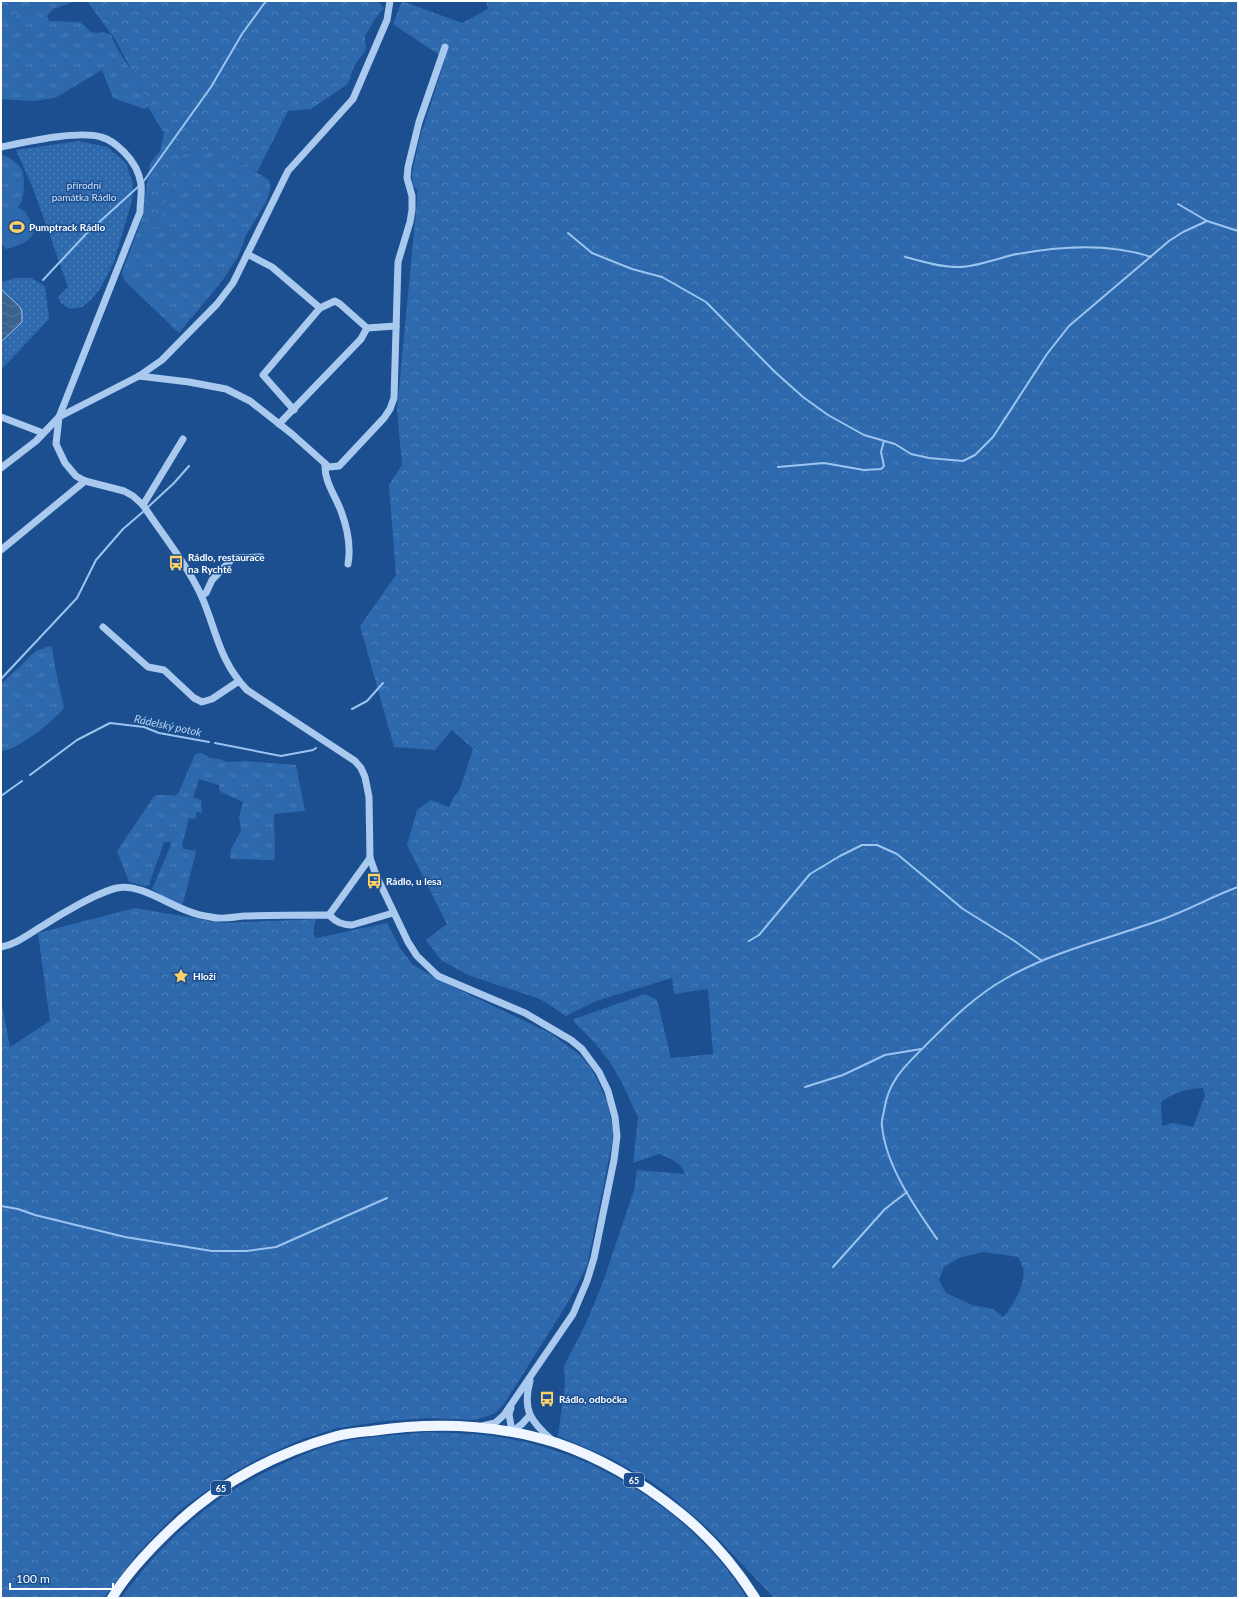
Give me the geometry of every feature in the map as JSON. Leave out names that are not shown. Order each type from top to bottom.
[{"type":"main road","name":"65","points":[[112,1598],[143,1558],[185,1516],[226,1485],[261,1465],[302,1447],[339,1436],[388,1428],[428,1425],[474,1427],[512,1432],[556,1443],[604,1463],[646,1487],[686,1518],[713,1544],[736,1571],[755,1598]]},
{"type":"street","points":[[1,468],[36,442],[59,416],[139,376],[162,360],[217,304],[233,284],[288,171],[353,99],[387,20],[390,1]]},
{"type":"street","points":[[139,376],[189,382],[226,389],[250,401],[330,467],[339,466],[384,418],[390,409],[394,398],[398,262],[412,210],[412,196],[407,178],[408,167],[419,122],[445,47]]},
{"type":"street","points":[[1,147],[78,134],[93,135],[111,141],[122,150],[136,166],[140,177],[140,212],[59,416],[56,444],[65,463],[76,476],[85,481],[124,491],[133,496],[143,505],[190,574],[201,596],[224,659],[247,690],[355,761],[361,768],[370,797],[370,858],[393,913],[417,956],[438,976],[525,1013],[559,1031],[582,1049],[592,1061],[608,1091],[615,1117],[617,1136],[614,1160],[588,1281],[573,1314],[499,1421],[488,1425],[474,1427]]},
{"type":"street","points":[[247,254],[272,268],[320,308]]},
{"type":"street","points":[[294,410],[263,375],[320,308],[335,301],[367,328],[396,326]]},
{"type":"street","points":[[279,424],[361,339],[367,328]]},
{"type":"street","points":[[1,418],[43,433]]},
{"type":"street","points":[[143,505],[184,439]]},
{"type":"street","points":[[325,464],[325,474],[341,512],[348,537],[350,554],[348,564]]},
{"type":"street","points":[[1,550],[85,481]]},
{"type":"street","points":[[201,596],[206,593],[212,580],[233,558],[261,557]]},
{"type":"street","points":[[103,627],[148,666],[164,670],[194,698],[202,702],[212,699],[239,681]]},
{"type":"street","points":[[329,915],[370,858]]},
{"type":"street","points":[[1,947],[9,946],[19,941],[98,895],[117,888],[131,888],[146,892],[189,912],[213,918],[226,919],[237,917],[329,915],[336,921],[345,925],[352,925],[393,913]]},
{"type":"street","points":[[532,1375],[527,1395],[527,1407],[538,1428],[556,1443]]},
{"type":"street","points":[[513,1402],[509,1414],[512,1432],[530,1415]]},
{"type":"green space","points":[[1,1],[43,1],[1,23]]},
{"type":"green space","points":[[43,1],[76,1],[53,9],[47,16],[49,21],[80,22],[91,32],[103,32],[111,35],[118,50],[133,73],[142,93],[148,97],[150,102],[149,106],[144,109],[113,98],[102,70],[55,98],[33,101],[1,99],[1,23]]},
{"type":"green space","points":[[87,1],[377,1],[384,8],[375,19],[365,36],[366,50],[354,66],[348,84],[311,109],[288,111],[257,172],[218,151],[203,150],[183,154],[156,230],[141,222],[150,163],[160,151],[164,133],[148,107],[150,102],[148,97],[142,93],[115,39]]},
{"type":"green space","points":[[402,1],[462,23],[488,9],[486,1],[1238,1],[1238,1598],[774,1598],[709,1529],[668,1494],[650,1481],[608,1457],[558,1436],[565,1384],[564,1366],[586,1323],[603,1282],[634,1190],[637,1170],[685,1174],[678,1163],[659,1154],[633,1163],[638,1117],[620,1079],[609,1061],[595,1043],[574,1022],[574,1019],[645,994],[657,1000],[671,1058],[713,1054],[708,989],[674,994],[672,978],[596,1001],[566,1016],[540,999],[468,975],[441,960],[426,940],[447,924],[407,845],[417,810],[431,800],[449,807],[453,798],[460,789],[473,749],[452,730],[435,750],[394,747],[360,626],[396,575],[389,485],[402,465],[397,409],[418,190],[413,186],[412,173],[419,141],[445,59],[393,24]],"holes":[[[1203,1088],[1205,1096],[1193,1127],[1173,1123],[1162,1126],[1161,1102],[1180,1092]],[[983,1252],[1018,1257],[1023,1268],[1023,1281],[1021,1288],[1015,1301],[1003,1317],[993,1309],[972,1305],[946,1293],[939,1280],[944,1267],[959,1258]]]},
{"type":"green space","name":"přírodní památka Rádlo","points":[[79,141],[107,147],[126,163],[133,184],[132,200],[114,262],[100,289],[91,300],[82,307],[70,309],[61,303],[58,297],[68,287],[34,191],[16,150]]},
{"type":"green space","points":[[203,150],[218,151],[256,172],[269,180],[270,191],[265,204],[246,235],[238,257],[222,281],[179,333],[124,280],[122,272],[141,222],[156,230],[183,154]]},
{"type":"green space","points":[[1,155],[14,161],[23,173],[23,193],[21,202],[16,209],[1,209]]},
{"type":"green space","name":"Pumptrack Rádlo","points":[[1,207],[18,208],[25,212],[33,226],[34,232],[28,240],[17,246],[6,249],[1,243]]},
{"type":"green space","points":[[16,278],[31,278],[45,286],[49,319],[1,370],[1,282]]},
{"type":"green space","points":[[50,646],[52,648],[64,708],[35,734],[17,746],[1,751],[1,684],[36,651]]},
{"type":"green space","points":[[202,753],[210,758],[220,759],[227,762],[245,761],[296,765],[305,811],[274,814],[275,858],[273,860],[230,859],[231,849],[241,831],[239,817],[243,802],[221,792],[219,790],[219,785],[199,779],[193,797],[201,800],[202,813],[197,812],[195,819],[189,818],[182,845],[184,849],[196,852],[183,903],[179,906],[152,889],[171,845],[170,842],[164,842],[149,885],[145,886],[129,882],[117,851],[155,795],[175,796],[179,792],[195,754]]},
{"type":"green space","points":[[135,908],[222,923],[316,919],[313,933],[316,938],[387,923],[400,948],[413,965],[443,982],[550,1033],[580,1055],[593,1071],[607,1101],[614,1134],[587,1266],[567,1304],[504,1404],[494,1414],[475,1420],[428,1418],[387,1421],[337,1428],[300,1440],[258,1459],[229,1475],[180,1510],[138,1553],[104,1598],[1,1598],[1,1000],[10,1047],[50,1021],[38,933]]},
{"type":"green space","points":[[428,1432],[500,1437],[545,1447],[579,1459],[612,1475],[645,1494],[675,1517],[702,1542],[727,1569],[747,1598],[121,1598],[156,1555],[194,1518],[215,1502],[261,1474],[307,1453],[341,1442],[363,1438]]},
{"type":"water","points":[[1,289],[20,307],[22,312],[22,322],[1,342]]},
{"type":"waterway","points":[[143,182],[211,87],[242,34],[266,1]]},
{"type":"waterway","points":[[43,280],[86,234],[139,186]]},
{"type":"waterway","points":[[1178,204],[1207,221]]},
{"type":"waterway","points":[[568,233],[592,253],[632,269],[662,277],[706,302],[775,372],[803,397],[828,415],[864,435],[895,444],[911,454],[929,458],[963,461],[975,455],[993,437],[1047,354],[1069,326],[1169,241],[1183,232],[1207,221],[1238,231]]},
{"type":"waterway","points":[[905,257],[932,264],[952,267],[972,266],[1012,255],[1047,249],[1082,247],[1117,249],[1151,257]]},
{"type":"waterway","points":[[778,467],[824,463],[864,470],[881,469],[884,466],[881,452],[884,441]]},
{"type":"waterway","points":[[147,508],[174,483],[189,466]]},
{"type":"waterway","points":[[1,679],[77,598],[96,560],[123,529],[144,511]]},
{"type":"waterway","name":"Rádelský potok","points":[[352,709],[367,701],[383,683]]},
{"type":"waterway","name":"Rádelský potok","points":[[30,775],[77,740],[110,723],[144,727],[159,733],[209,742]]},
{"type":"waterway","name":"Rádelský potok","points":[[215,743],[281,756],[313,750],[316,748]]},
{"type":"waterway","name":"Rádelský potok","points":[[1,796],[22,781]]},
{"type":"waterway","points":[[749,941],[759,935],[810,874],[862,845],[877,845],[897,854],[963,909],[1013,940],[1041,960]]},
{"type":"waterway","points":[[937,1239],[902,1185],[889,1156],[885,1141],[882,1122],[886,1101],[897,1076],[915,1056],[961,1011],[982,994],[1005,979],[1064,952],[1166,918],[1238,887]]},
{"type":"waterway","points":[[805,1087],[843,1075],[885,1055],[921,1049]]},
{"type":"waterway","points":[[833,1267],[885,1209],[907,1192]]},
{"type":"waterway","points":[[1,1206],[18,1209],[35,1215],[125,1237],[212,1251],[247,1251],[276,1247],[387,1198]]},
{"type":"place","name":"Pumptrack Rádlo","points":[[17,227]]},
{"type":"place","name":"Rádlo, restaurace na Rychtě","points":[[176,563]]},
{"type":"place","name":"Rádlo, u lesa","points":[[374,881]]},
{"type":"place","name":"Hloží","points":[[181,976]]},
{"type":"place","name":"Rádlo, odbočka","points":[[547,1399]]}]
